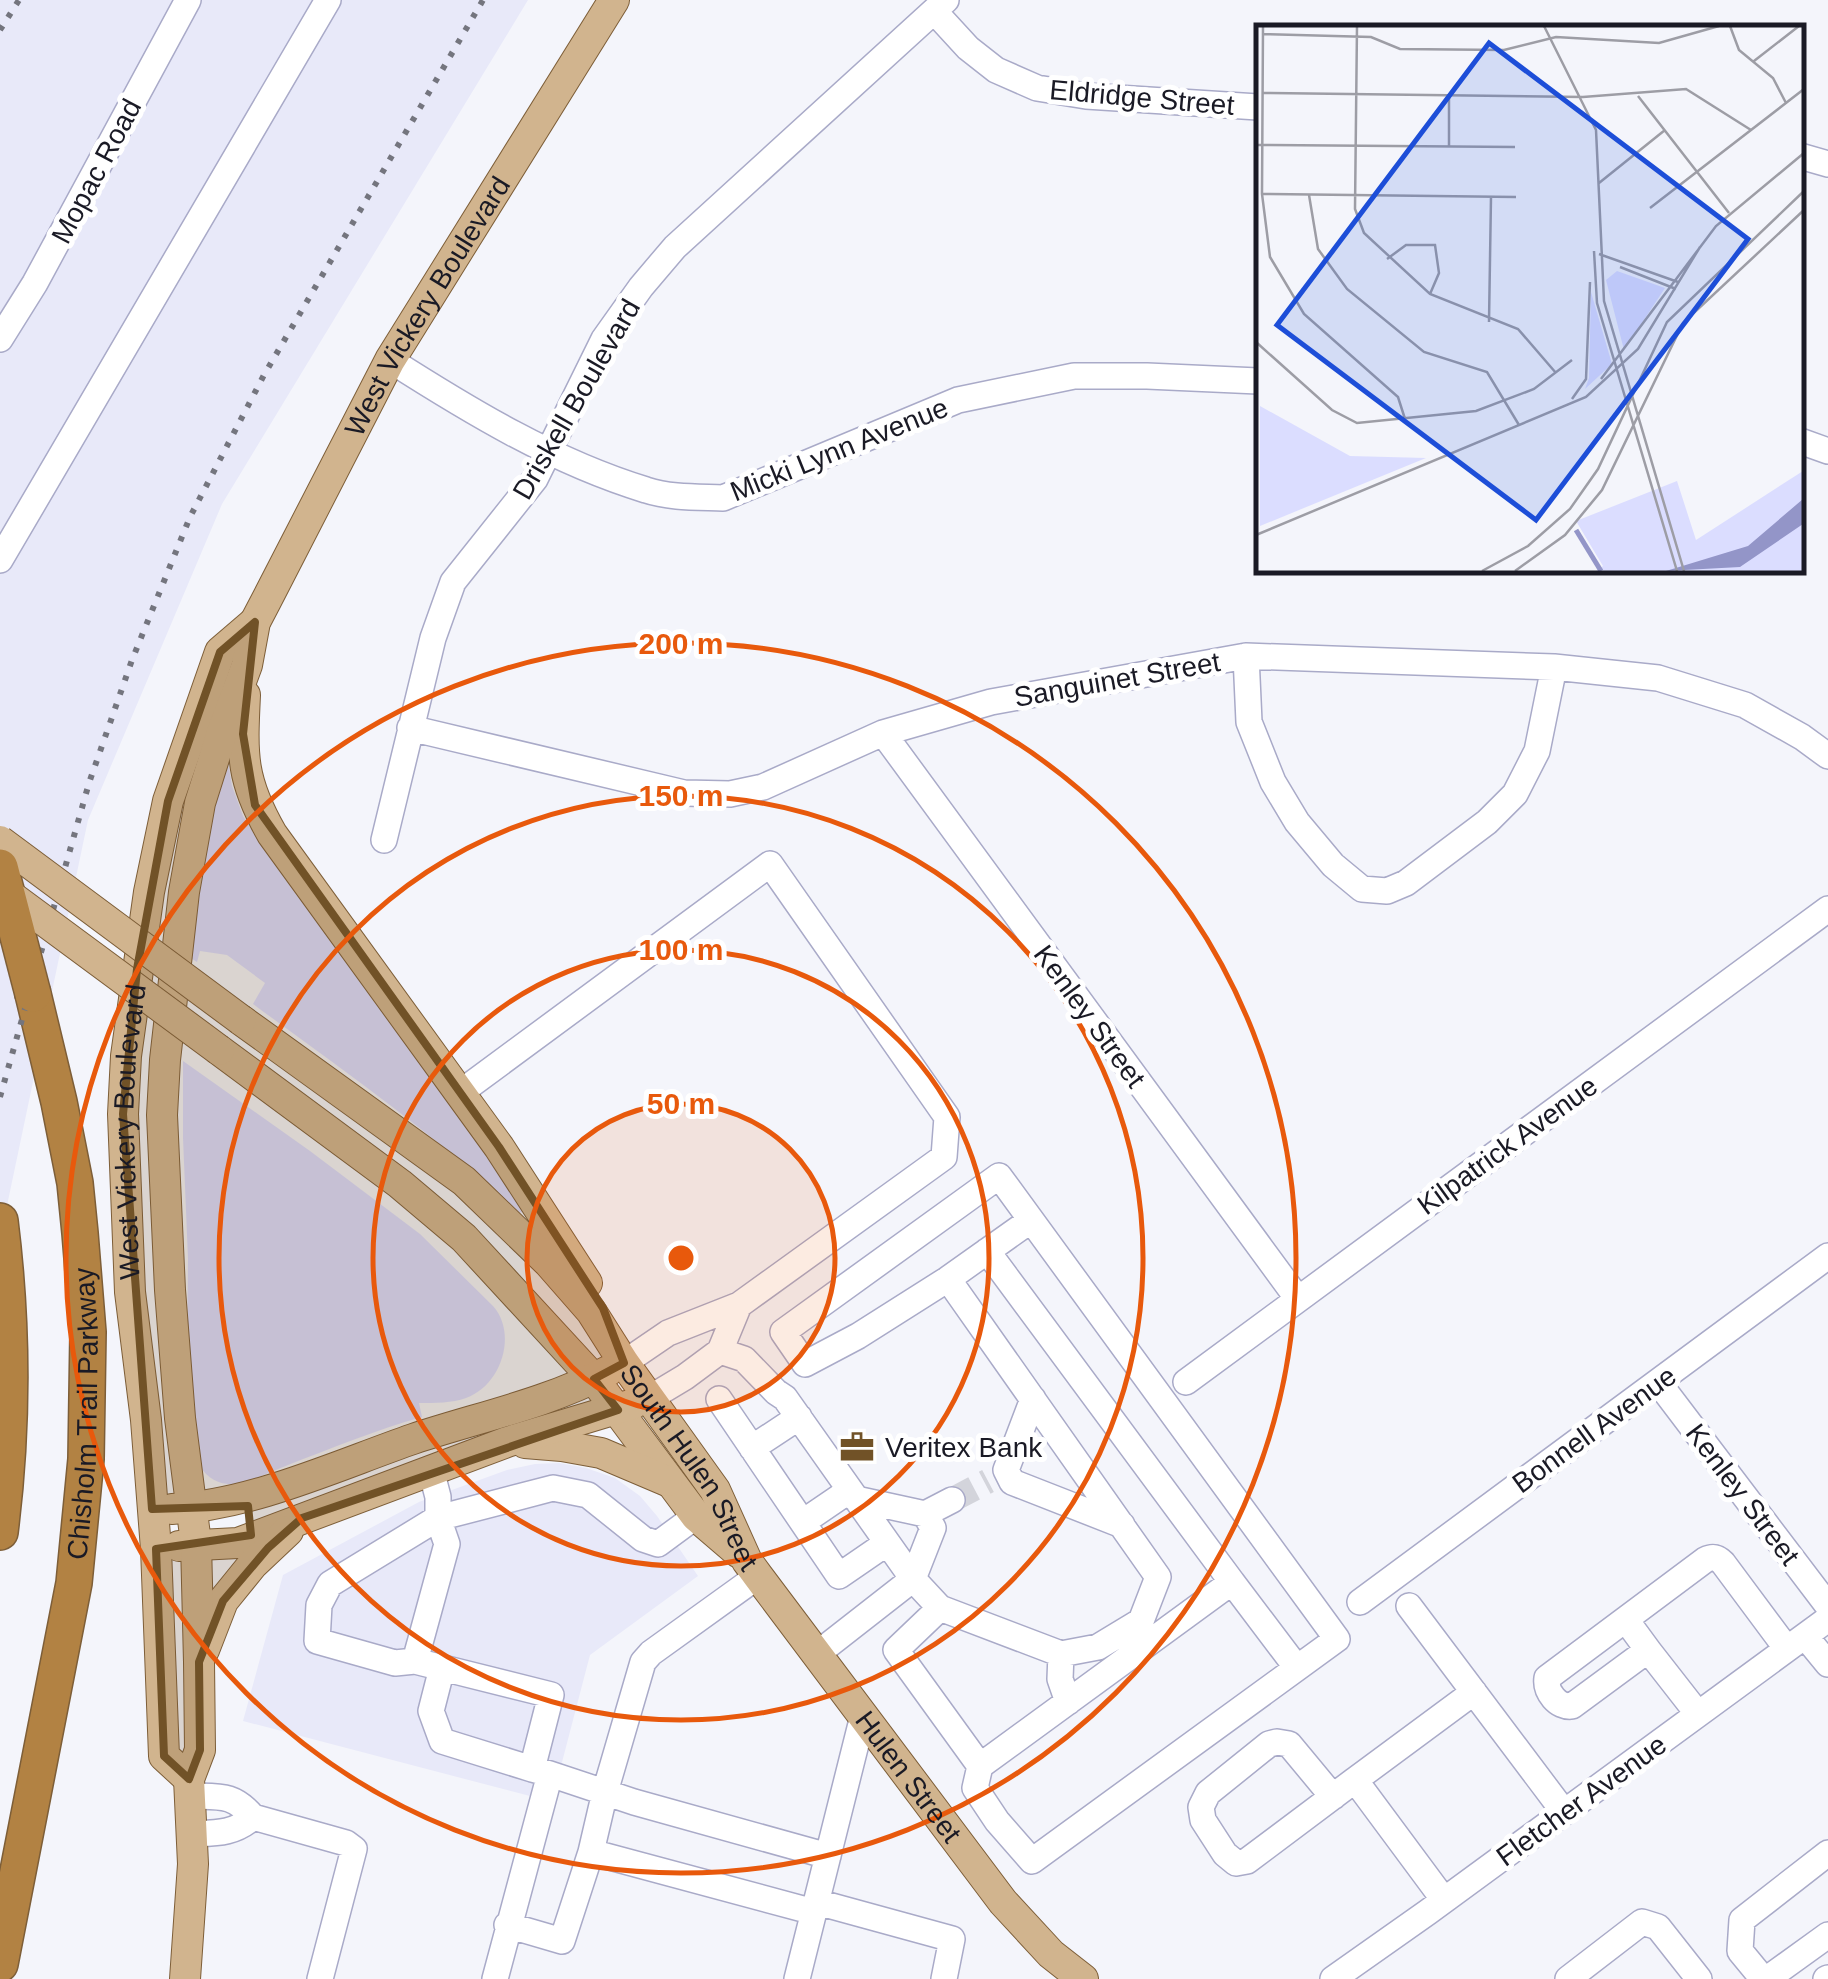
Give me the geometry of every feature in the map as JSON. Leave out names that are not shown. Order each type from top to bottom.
[{"type":"highway","name":"Chisholm Trail Parkway","points":[[0,867],[56,1088],[74,1183],[87,1316],[84,1493],[74,1582],[0,1964]]},
{"type":"highway","points":[[0,1221],[9,1329],[8,1428],[0,1532]]},
{"type":"main road","name":"West Vickery Boulevard","points":[[185,1979],[192,1880],[189,1787],[200,1750],[196,1543],[180,1418],[162,1114],[184,892],[200,802],[248,665],[255,622],[390,360],[614,0]]},
{"type":"main road","name":"West Vickery Boulevard","points":[[189,1787],[164,1756],[156,1549],[130,1276],[123,1114],[126,1056],[149,892],[168,801],[220,652],[255,622]]},
{"type":"main road","points":[[152,1510],[192,1508],[280,1487],[414,1439],[560,1394],[624,1363],[603,1308],[499,1147],[287,856],[255,805],[245,773],[248,665]]},
{"type":"main road","name":"South Hulen Street","points":[[0,841],[464,1180],[523,1235],[591,1311],[714,1490],[753,1568]]},
{"type":"main road","name":"South Hulen Street","points":[[0,888],[439,1215],[488,1261],[594,1379],[696,1516],[753,1568]]},
{"type":"main road","points":[[156,1549],[196,1543],[238,1543],[507,1442],[650,1398]]},
{"type":"main road","points":[[507,1442],[601,1452],[672,1483]]},
{"type":"main road","points":[[199,1662],[223,1601],[268,1548],[302,1518]]},
{"type":"main road","name":"Hulen Street","points":[[753,1568],[1002,1902],[1051,1954],[1083,1979]]},
{"type":"street","name":"Mopac Road","points":[[0,339],[35,283],[188,0]]},
{"type":"street","points":[[0,560],[328,0]]},
{"type":"street","name":"Eldridge Street","points":[[940,6],[968,48],[996,70],[1037,88],[1086,96],[1256,108]]},
{"type":"street","name":"Driskell Boulevard","points":[[384,840],[433,638],[453,582],[536,479],[604,339],[675,247],[940,6]]},
{"type":"street","points":[[1803,157],[1828,164]]},
{"type":"street","name":"Micki Lynn Avenue","points":[[390,360],[506,430],[548,450],[648,491],[723,498],[958,400],[1074,376],[1256,381]]},
{"type":"street","points":[[1803,443],[1828,450]]},
{"type":"street","points":[[1246,656],[1249,722],[1274,782],[1298,822],[1333,865],[1362,889],[1387,891],[1406,883],[1487,822],[1515,794],[1536,751],[1554,667]]},
{"type":"street","name":"Sanguinet Street","points":[[410,728],[684,793],[730,794],[762,787],[883,733],[991,702],[1246,656],[1554,667],[1658,678],[1745,705],[1828,756]]},
{"type":"street","name":"Kenley Street","points":[[883,733],[1298,1299]]},
{"type":"street","points":[[461,1092],[770,864],[947,1116],[944,1157],[739,1305],[668,1334],[624,1363]]},
{"type":"street","name":"Kilpatrick Avenue","points":[[1186,1382],[1828,909]]},
{"type":"street","points":[[805,1364],[783,1332],[999,1176],[1337,1639],[1032,1860],[996,1821],[976,1788],[980,1766],[1232,1582]]},
{"type":"street","points":[[776,1392],[805,1364],[858,1336],[948,1279],[1031,1220]]},
{"type":"street","points":[[987,1251],[1297,1668]]},
{"type":"street","name":"Bonnell Avenue","points":[[1360,1602],[1828,1256]]},
{"type":"street","points":[[720,1351],[744,1359],[785,1398],[913,1579],[940,1608],[1062,1654],[1098,1647],[1141,1620],[1158,1577],[948,1279]]},
{"type":"street","points":[[650,1398],[720,1351],[739,1305]]},
{"type":"street","name":"Kenley Street","points":[[1658,1382],[1828,1606]]},
{"type":"street","points":[[719,1399],[840,1576],[888,1543]]},
{"type":"street","points":[[1032,1399],[997,1475],[1122,1526]]},
{"type":"street","points":[[752,1448],[798,1417]]},
{"type":"street","points":[[415,1661],[448,1544],[438,1518],[438,1497],[431,1470]]},
{"type":"street","points":[[494,1979],[542,1777],[551,1695],[415,1661],[395,1663],[316,1640],[318,1605],[330,1584],[438,1518],[552,1488],[588,1495],[643,1539],[658,1544],[696,1516]]},
{"type":"street","points":[[802,1522],[853,1495],[925,1514],[952,1500]]},
{"type":"street","points":[[817,1654],[913,1579],[933,1528],[925,1514]]},
{"type":"street","points":[[1648,1650],[1572,1706],[1559,1704],[1548,1690],[1548,1678],[1711,1557],[1718,1558],[1796,1642],[1828,1664]]},
{"type":"street","points":[[507,1925],[562,1941],[592,1852],[643,1662],[753,1568]]},
{"type":"street","points":[[1409,1606],[1564,1812]]},
{"type":"street","points":[[940,1608],[896,1650],[980,1766]]},
{"type":"street","name":"Fletcher Avenue","points":[[1333,1979],[1828,1619]]},
{"type":"street","points":[[1626,1620],[1698,1714]]},
{"type":"street","points":[[1062,1654],[1060,1679],[1068,1702]]},
{"type":"street","points":[[442,1668],[431,1710],[442,1741],[542,1777],[828,1856]]},
{"type":"street","points":[[1332,1797],[1289,1744],[1276,1742],[1208,1793],[1201,1807],[1203,1820],[1225,1854],[1236,1863],[1247,1861],[1474,1692]]},
{"type":"street","points":[[797,1979],[864,1716]]},
{"type":"street","points":[[1355,1780],[1444,1900]]},
{"type":"street","points":[[189,1787],[242,1804],[252,1817],[346,1843],[354,1850],[320,1979]]},
{"type":"street","points":[[192,1834],[230,1831],[252,1817]]},
{"type":"street","points":[[592,1852],[952,1940],[944,1979]]},
{"type":"street","points":[[1828,1853],[1742,1920],[1740,1951],[1765,1979],[1828,1935]]},
{"type":"street","points":[[1568,1979],[1642,1922],[1658,1927],[1698,1979]]},
{"type":"highlighted area","points":[[255,622],[243,734],[255,805],[499,1147],[603,1308],[624,1363],[594,1379],[618,1410],[302,1518],[268,1548],[223,1601],[199,1662],[200,1750],[189,1779],[164,1756],[156,1549],[251,1535],[248,1506],[152,1509],[123,1114],[137,969],[168,801],[195,718],[220,652]]},
{"type":"shaded area","points":[[0,0],[528,0],[222,504],[88,820],[0,1239]]},
{"type":"shaded area","points":[[227,756],[243,816],[261,845],[529,1208],[520,1213],[423,1131],[253,1004],[265,983],[227,955],[200,951],[197,962],[189,957],[208,826]]},
{"type":"shaded area","points":[[183,1061],[420,1234],[493,1306],[504,1330],[505,1344],[497,1371],[478,1392],[461,1400],[419,1403],[422,1417],[250,1480],[228,1484],[206,1474],[197,1463],[187,1361]]},
{"type":"shaded area","points":[[559,1463],[615,1478],[640,1496],[698,1576],[590,1655],[561,1766],[540,1761],[530,1796],[243,1721],[283,1575],[419,1502],[507,1470]]},
{"type":"tunnel","points":[[952,1500],[988,1481]]},
{"type":"railway","points":[[0,30],[19,0]]},
{"type":"railway","points":[[0,1097],[89,783],[132,660],[190,517],[264,375],[483,0]]},
{"type":"place","name":"Veritex Bank","points":[[857,1447]]}]
